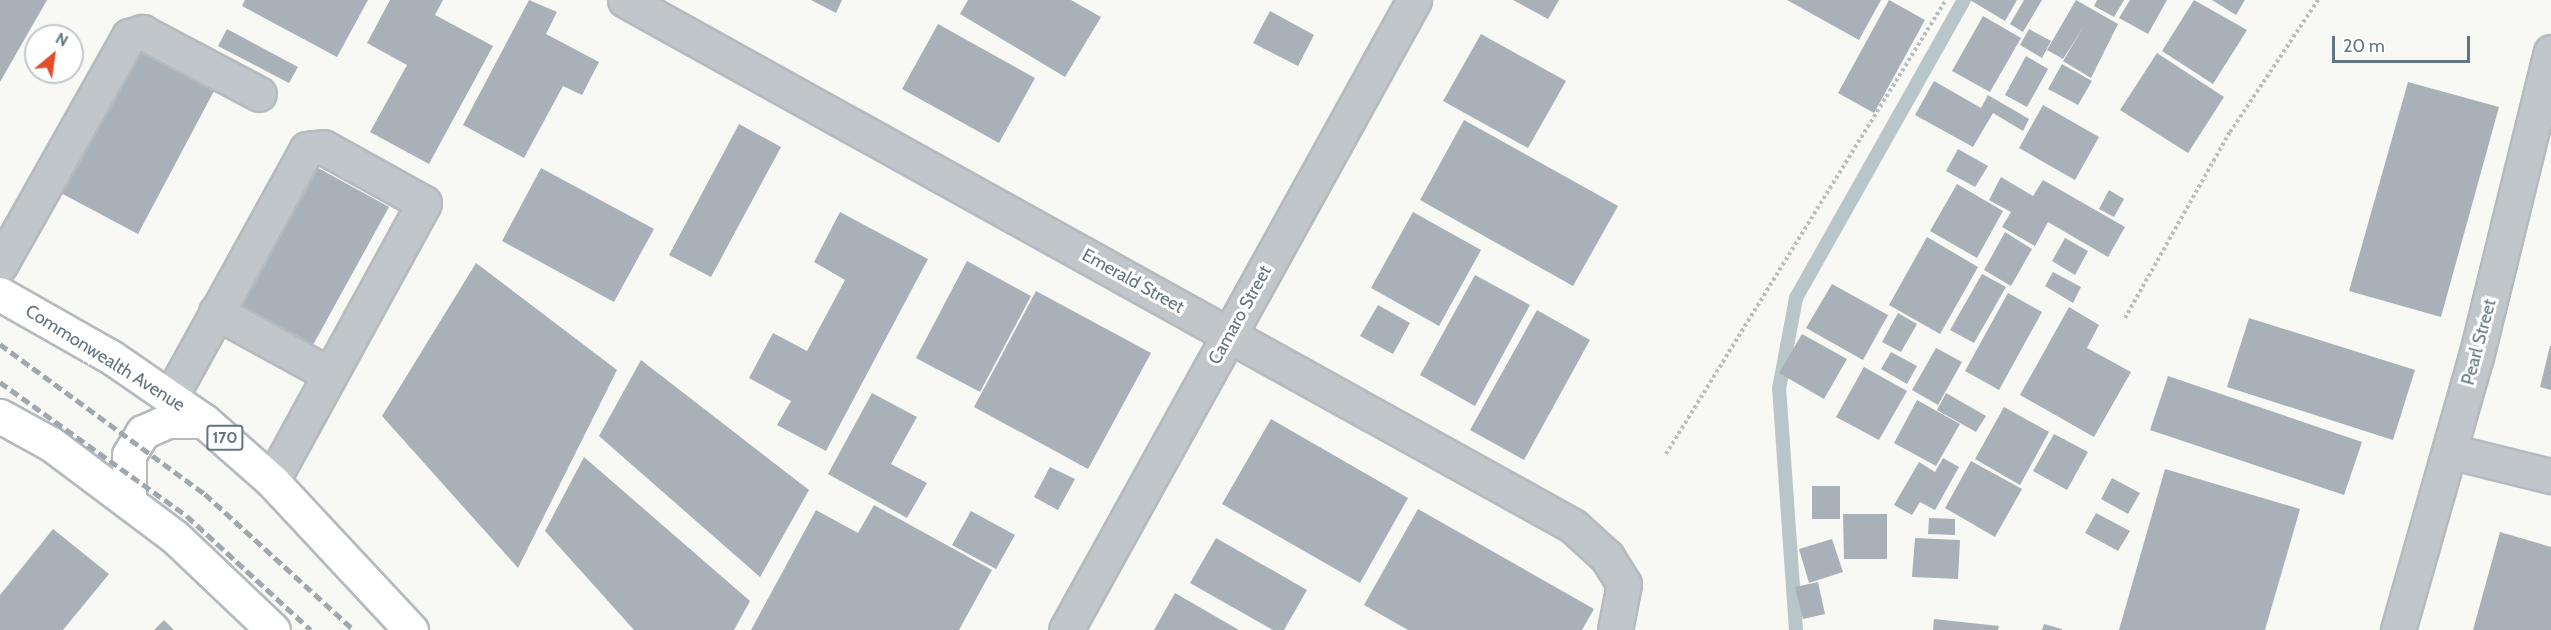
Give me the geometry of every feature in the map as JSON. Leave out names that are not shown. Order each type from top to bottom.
[{"type":"main road","name":"Commonwealth Avenue","points":[[0,294],[133,372],[171,396],[204,421],[272,481],[411,630]]},
{"type":"main road","points":[[66,455],[105,452],[132,432],[142,401],[133,372]]},
{"type":"main road","points":[[0,416],[66,455],[129,502],[207,565],[273,630]]},
{"type":"main road","points":[[129,502],[129,455],[143,432],[168,421],[204,421]]},
{"type":"street","name":"Emerald Street","points":[[625,0],[1573,526],[1606,557],[1624,584],[1615,630]]},
{"type":"street","name":"Camaro Street","points":[[1066,630],[1414,0]]},
{"type":"street","points":[[0,265],[129,36],[142,32],[259,94]]},
{"type":"street","name":"Pearl Street","points":[[2398,630],[2448,451],[2551,52]]},
{"type":"street","points":[[171,396],[307,149],[323,147],[424,203],[272,481]]},
{"type":"street","points":[[216,312],[330,374]]},
{"type":"street","points":[[2448,451],[2551,476]]},
{"type":"path","points":[[1666,454],[1946,0]]},
{"type":"path","points":[[2125,318],[2230,132],[2318,0]]},
{"type":"building","points":[[0,0],[47,0],[33,24],[24,24],[24,40],[0,82]]},
{"type":"building","points":[[245,0],[368,0],[337,57],[242,6]]},
{"type":"building","points":[[390,0],[443,0],[435,15],[493,46],[429,164],[370,132],[407,65],[367,43]]},
{"type":"building","points":[[529,0],[557,12],[546,34],[599,62],[582,95],[563,86],[524,158],[463,125]]},
{"type":"building","points":[[811,0],[842,0],[836,13]]},
{"type":"building","points":[[968,0],[1071,0],[1101,17],[1065,77],[960,14]]},
{"type":"building","points":[[1513,0],[1559,0],[1548,19]]},
{"type":"building","points":[[1787,0],[1881,0],[1859,40]]},
{"type":"building","points":[[1889,0],[1925,20],[1874,113],[1838,93]]},
{"type":"building","points":[[1970,0],[2017,0],[2005,21]]},
{"type":"building","points":[[2024,0],[2042,0],[2023,32],[2010,24]]},
{"type":"building","points":[[2076,0],[2118,24],[2091,78],[2063,61],[2084,26],[2063,59],[2047,50]]},
{"type":"building","points":[[2097,0],[2124,0],[2114,17],[2094,6]]},
{"type":"building","points":[[2130,0],[2167,0],[2148,34],[2119,18]]},
{"type":"building","points":[[2194,0],[2247,30],[2213,84],[2162,51]]},
{"type":"building","points":[[2212,0],[2245,0],[2236,15]]},
{"type":"building","points":[[1270,11],[1314,35],[1298,66],[1253,43]]},
{"type":"building","points":[[1983,16],[2021,38],[1990,92],[1952,71]]},
{"type":"building","points":[[938,24],[1035,78],[999,143],[902,89]]},
{"type":"building","points":[[227,29],[298,67],[289,83],[218,46]]},
{"type":"building","points":[[2029,29],[2051,41],[2042,58],[2020,45]]},
{"type":"building","points":[[1481,34],[1566,81],[1528,148],[1443,101]]},
{"type":"building","points":[[134,48],[214,91],[138,234],[57,191]]},
{"type":"building","points":[[2157,53],[2224,97],[2188,153],[2120,110]]},
{"type":"building","points":[[2026,56],[2048,69],[2027,107],[2005,95]]},
{"type":"building","points":[[2062,64],[2092,81],[2078,105],[2048,89]]},
{"type":"building","points":[[1934,81],[1981,108],[1988,95],[2029,119],[2023,131],[1993,113],[1973,147],[1915,115]]},
{"type":"building","points":[[2408,82],[2499,107],[2441,317],[2349,291]]},
{"type":"building","points":[[2043,105],[2099,137],[2075,180],[2019,148]]},
{"type":"building","points":[[1464,120],[1618,206],[1573,286],[1420,200]]},
{"type":"building","points":[[739,124],[781,147],[711,277],[669,255]]},
{"type":"building","points":[[1958,149],[1988,166],[1975,187],[1946,171]]},
{"type":"building","points":[[311,164],[389,207],[308,354],[229,310]]},
{"type":"building","points":[[541,168],[654,229],[614,302],[502,241]]},
{"type":"building","points":[[2001,177],[2033,196],[2043,180],[2125,227],[2108,257],[2048,222],[2035,246],[2002,227],[2011,212],[1989,200]]},
{"type":"building","points":[[1957,184],[2003,211],[1977,258],[1930,231]]},
{"type":"building","points":[[2109,190],[2124,199],[2114,217],[2099,209]]},
{"type":"building","points":[[840,212],[928,259],[826,451],[777,425],[791,401],[749,378],[773,333],[807,351],[845,280],[814,262]]},
{"type":"building","points":[[1413,212],[1481,250],[1439,326],[1371,288]]},
{"type":"building","points":[[2005,232],[2032,249],[2011,286],[1984,270]]},
{"type":"building","points":[[1927,237],[1978,267],[1940,334],[1889,305]]},
{"type":"building","points":[[2065,238],[2088,251],[2075,275],[2052,261]]},
{"type":"building","points":[[967,261],[1031,296],[980,392],[916,358]]},
{"type":"building","points":[[476,263],[617,370],[518,568],[382,416]]},
{"type":"building","points":[[2053,272],[2081,287],[2073,303],[2045,286]]},
{"type":"building","points":[[1982,274],[2006,287],[1974,343],[1950,330]]},
{"type":"building","points":[[1475,275],[1530,305],[1475,406],[1420,375]]},
{"type":"building","points":[[1832,284],[1888,315],[1863,360],[1806,328]]},
{"type":"building","points":[[1036,291],[1151,353],[1088,469],[974,407]]},
{"type":"building","points":[[2008,293],[2042,312],[1999,390],[1965,371]]},
{"type":"building","points":[[1378,305],[1410,323],[1393,354],[1360,336]]},
{"type":"building","points":[[2069,307],[2099,325],[2087,348],[2131,372],[2094,437],[2020,395]]},
{"type":"building","points":[[1537,310],[1590,340],[1524,460],[1470,430]]},
{"type":"building","points":[[1898,313],[1917,324],[1901,352],[1882,342]]},
{"type":"building","points":[[2249,318],[2415,370],[2393,440],[2227,387]]},
{"type":"building","points":[[1802,334],[1847,359],[1824,399],[1779,373]]},
{"type":"building","points":[[2551,346],[2551,390],[2540,387]]},
{"type":"building","points":[[1936,348],[1962,362],[1938,405],[1912,390]]},
{"type":"building","points":[[1891,352],[1917,366],[1907,384],[1881,369]]},
{"type":"building","points":[[641,360],[809,490],[760,577],[599,436]]},
{"type":"building","points":[[1864,367],[1907,391],[1879,440],[1836,417]]},
{"type":"building","points":[[2168,376],[2362,442],[2344,495],[2150,430]]},
{"type":"building","points":[[872,393],[917,417],[891,464],[927,483],[907,518],[828,474]]},
{"type":"building","points":[[1946,393],[1986,416],[1976,432],[1937,410]]},
{"type":"building","points":[[1917,400],[1960,424],[1936,466],[1894,443]]},
{"type":"building","points":[[2004,407],[2049,432],[2020,485],[1975,459]]},
{"type":"building","points":[[1271,419],[1408,498],[1360,583],[1222,504]]},
{"type":"building","points":[[2054,434],[2088,452],[2067,490],[2033,471]]},
{"type":"building","points":[[584,457],[750,601],[734,630],[634,630],[545,531]]},
{"type":"building","points":[[1943,458],[1959,467],[1935,510],[1920,502],[1912,515],[1894,505],[1919,462],[1935,472]]},
{"type":"building","points":[[1971,461],[2022,489],[1995,537],[1945,508]]},
{"type":"building","points":[[1050,467],[1075,479],[1058,510],[1034,497]]},
{"type":"building","points":[[2165,469],[2300,509],[2265,630],[2119,630]]},
{"type":"building","points":[[2112,478],[2140,493],[2128,514],[2101,499]]},
{"type":"building","points":[[1812,486],[1840,486],[1840,519],[1812,519]]},
{"type":"building","points":[[874,505],[992,570],[959,630],[751,630],[816,510],[858,533]]},
{"type":"building","points":[[1418,509],[1594,609],[1582,630],[1408,630],[1364,605]]},
{"type":"building","points":[[971,511],[1015,535],[996,569],[952,545]]},
{"type":"building","points":[[2096,513],[2130,531],[2118,551],[2085,533]]},
{"type":"building","points":[[1843,514],[1887,514],[1887,559],[1844,559]]},
{"type":"building","points":[[1929,518],[1955,519],[1955,535],[1928,534]]},
{"type":"building","points":[[53,529],[109,574],[63,630],[0,630],[0,595]]},
{"type":"building","points":[[2500,532],[2551,547],[2551,630],[2473,630]]},
{"type":"building","points":[[1216,538],[1307,590],[1284,630],[1273,630],[1190,583]]},
{"type":"building","points":[[1915,538],[1960,540],[1958,579],[1912,577]]},
{"type":"building","points":[[1832,539],[1843,572],[1809,583],[1799,549]]},
{"type":"building","points":[[1818,582],[1825,614],[1803,619],[1795,587]]},
{"type":"building","points":[[1175,593],[1239,630],[1154,630]]},
{"type":"building","points":[[1934,619],[1999,626],[1998,630],[1933,630]]},
{"type":"building","points":[[164,620],[174,630],[154,630]]},
{"type":"building","points":[[2044,624],[2062,629],[2062,630],[2042,630]]},
{"type":"waterway","points":[[1796,630],[1779,389],[1796,298],[1964,0]]},
{"type":"railway","points":[[0,344],[205,494],[354,630]]},
{"type":"railway","points":[[0,382],[187,516],[311,630]]}]
